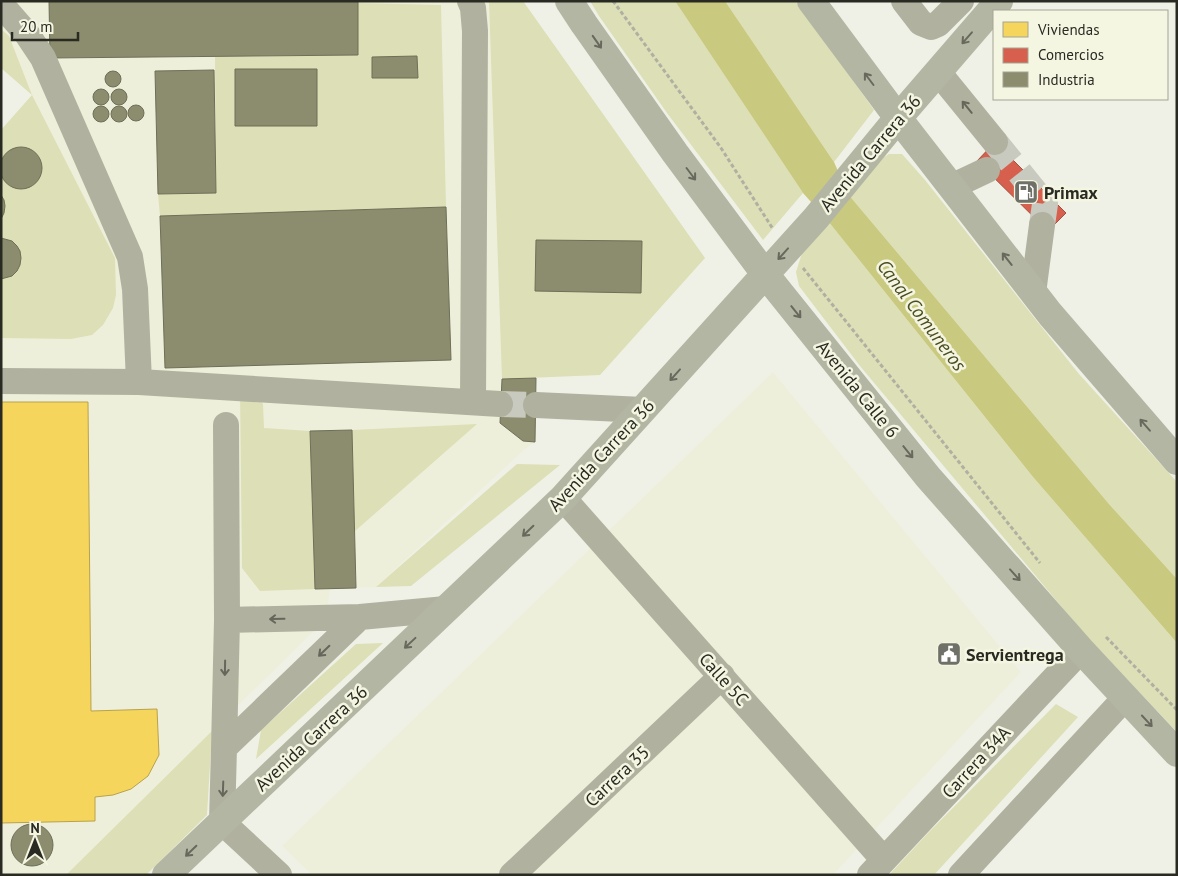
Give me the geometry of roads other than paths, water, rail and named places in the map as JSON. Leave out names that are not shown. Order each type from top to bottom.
[{"type":"main road","name":"Avenida Calle 6","points":[[570,1],[584,24],[675,152],[765,274],[928,477],[1081,650],[1177,753]]},
{"type":"main road","points":[[811,1],[898,118],[1050,314],[1177,461]]},
{"type":"main road","name":"Avenida Carrera 36","points":[[166,875],[563,498],[816,218],[898,118],[999,1]]},
{"type":"street","points":[[470,1],[473,8],[475,31],[473,402]]},
{"type":"street","points":[[904,1],[921,23],[931,27],[938,24],[961,1]]},
{"type":"street","points":[[1,7],[6,10],[27,34],[43,58],[130,257],[135,288],[139,382]]},
{"type":"street","points":[[938,72],[995,142]]},
{"type":"street","points":[[951,187],[987,170]]},
{"type":"street","points":[[1033,292],[1042,225]]},
{"type":"street","points":[[1,381],[139,382],[500,404]]},
{"type":"street","points":[[536,405],[643,410]]},
{"type":"street","points":[[226,425],[227,620],[222,822],[279,875]]},
{"type":"street","name":"Calle 5C","points":[[563,498],[722,676],[877,867]]},
{"type":"street","points":[[227,620],[360,617],[446,609]]},
{"type":"street","points":[[224,748],[360,617]]},
{"type":"street","name":"Carrera 34A","points":[[877,867],[1081,650]]},
{"type":"street","name":"Carrera 35","points":[[512,875],[722,676]]},
{"type":"street","points":[[961,875],[1125,698]]},
{"type":"water","name":"Canal Comuneros","points":[[675,1],[725,1],[834,162],[848,194],[1109,504],[1177,579],[1177,643],[1033,477],[828,221],[803,193]]},
{"type":"tunnel","points":[[995,142],[1045,204],[1042,225]]},
{"type":"tunnel","points":[[500,404],[536,405]]},
{"type":"place","name":"Primax","points":[[1026,192]]},
{"type":"place","name":"Servientrega","points":[[949,654]]}]
